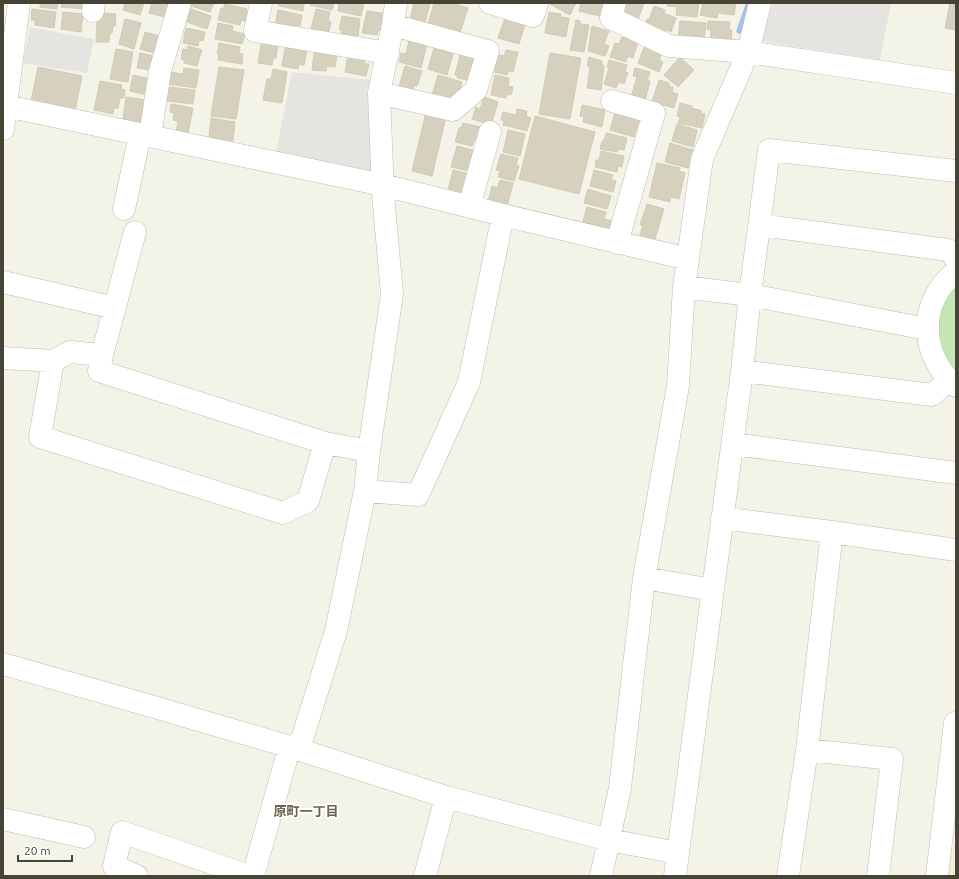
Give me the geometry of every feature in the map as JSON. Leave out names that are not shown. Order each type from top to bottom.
[{"type":"street","points":[[3,129],[19,3]]},
{"type":"street","points":[[124,209],[145,135],[160,71],[180,3]]},
{"type":"street","points":[[261,3],[255,31],[388,54]]},
{"type":"street","points":[[253,876],[287,756],[302,738],[336,631],[365,491],[369,451],[392,294],[383,185],[379,93],[388,54],[396,3]]},
{"type":"street","points":[[490,3],[533,16],[537,3]]},
{"type":"street","points":[[615,3],[611,18],[669,46],[748,52],[956,83]]},
{"type":"street","points":[[601,876],[620,788],[644,578],[678,386],[684,287],[702,159],[748,52],[760,3]]},
{"type":"street","points":[[379,93],[453,110],[476,90],[488,51],[393,25]]},
{"type":"street","points":[[612,101],[654,114],[617,243]]},
{"type":"street","points":[[6,106],[383,185],[688,259]]},
{"type":"street","points":[[469,207],[490,132]]},
{"type":"street","points":[[675,876],[742,371],[750,295],[769,150],[956,170]]},
{"type":"street","points":[[365,491],[418,495],[469,382],[503,215]]},
{"type":"street","points":[[760,224],[948,250],[956,259]]},
{"type":"street","points":[[135,232],[99,371],[325,443],[369,451]]},
{"type":"street","points":[[742,371],[932,395],[952,383],[940,369],[933,357],[927,329],[929,314],[941,287],[956,272]]},
{"type":"street","points":[[3,282],[115,308]]},
{"type":"street","points":[[684,287],[750,295],[927,329]]},
{"type":"street","points":[[3,358],[53,361],[70,352],[102,355]]},
{"type":"street","points":[[53,361],[40,437],[283,513],[308,501],[325,443]]},
{"type":"street","points":[[732,444],[956,473]]},
{"type":"street","points":[[722,518],[956,550]]},
{"type":"street","points":[[788,876],[807,750],[832,532]]},
{"type":"street","points":[[644,578],[713,590]]},
{"type":"street","points":[[3,664],[294,748],[446,797],[609,840],[678,853]]},
{"type":"street","points":[[937,876],[955,723]]},
{"type":"street","points":[[807,750],[892,759],[878,876]]},
{"type":"street","points":[[425,876],[446,797]]},
{"type":"street","points":[[3,819],[84,836]]},
{"type":"street","points":[[137,876],[114,866],[122,832],[249,876]]},
{"type":"shaded area","points":[[773,3],[891,3],[880,60],[761,41]]},
{"type":"shaded area","points":[[30,27],[94,39],[87,73],[23,63]]},
{"type":"shaded area","points":[[292,72],[371,80],[373,171],[369,174],[276,153]]},
{"type":"shaded area","points":[[950,843],[956,844],[956,876],[946,876]]},
{"type":"green space","points":[[956,286],[956,374],[940,348],[937,322],[946,298]]},
{"type":"building","points":[[40,3],[58,3],[57,9],[40,7]]},
{"type":"building","points":[[62,3],[85,3],[85,9],[61,7]]},
{"type":"building","points":[[125,3],[144,3],[140,15],[123,10]]},
{"type":"building","points":[[152,3],[169,3],[165,17],[149,13]]},
{"type":"building","points":[[191,3],[214,3],[210,12],[191,6]]},
{"type":"building","points":[[279,3],[304,3],[303,11],[279,6]]},
{"type":"building","points":[[311,3],[334,3],[332,10],[310,5]]},
{"type":"building","points":[[339,3],[364,3],[361,16],[338,11]]},
{"type":"building","points":[[414,3],[430,3],[425,24],[410,20]]},
{"type":"building","points":[[434,3],[451,3],[468,8],[460,33],[428,24]]},
{"type":"building","points":[[548,3],[576,3],[570,15]]},
{"type":"building","points":[[581,3],[607,3],[603,17],[579,11]]},
{"type":"building","points":[[624,3],[644,3],[637,22],[619,16]]},
{"type":"building","points":[[667,3],[699,3],[697,17],[676,15],[677,7],[667,6]]},
{"type":"building","points":[[703,3],[736,4],[734,15],[718,13],[717,18],[700,15]]},
{"type":"building","points":[[950,3],[956,3],[956,30],[945,28]]},
{"type":"building","points":[[225,4],[247,9],[245,21],[241,20],[240,25],[218,20],[221,8],[223,9]]},
{"type":"building","points":[[654,6],[665,10],[664,13],[676,18],[671,32],[666,30],[664,35],[644,27],[647,19],[649,20]]},
{"type":"building","points":[[32,9],[56,12],[54,28],[35,25],[35,20],[31,20]]},
{"type":"building","points":[[191,9],[211,16],[207,29],[187,22]]},
{"type":"building","points":[[316,9],[330,12],[328,21],[331,22],[328,36],[320,31],[311,29]]},
{"type":"building","points":[[278,10],[302,15],[300,26],[296,25],[295,30],[275,26]]},
{"type":"building","points":[[367,11],[382,13],[381,20],[384,20],[382,31],[378,30],[377,35],[362,33]]},
{"type":"building","points":[[63,12],[83,14],[81,32],[61,29]]},
{"type":"building","points":[[549,12],[561,14],[560,17],[569,18],[566,37],[545,33]]},
{"type":"building","points":[[103,13],[116,14],[115,26],[113,26],[112,33],[110,33],[109,42],[96,42],[97,19],[103,19]]},
{"type":"building","points":[[342,16],[360,19],[358,36],[355,35],[354,40],[341,37],[342,30],[339,30]]},
{"type":"building","points":[[505,18],[525,24],[519,44],[498,38]]},
{"type":"building","points":[[125,19],[141,23],[134,49],[119,44]]},
{"type":"building","points":[[576,20],[580,21],[580,24],[589,25],[584,52],[570,50]]},
{"type":"building","points":[[680,21],[706,23],[704,42],[678,40]]},
{"type":"building","points":[[708,21],[730,22],[729,30],[732,30],[731,41],[710,43],[711,30],[707,29]]},
{"type":"building","points":[[218,23],[233,26],[232,31],[245,34],[242,44],[215,39]]},
{"type":"building","points":[[592,26],[609,31],[604,44],[609,46],[605,56],[588,51]]},
{"type":"building","points":[[186,28],[205,32],[203,41],[199,40],[198,46],[183,43]]},
{"type":"building","points":[[145,32],[159,36],[154,53],[140,49]]},
{"type":"building","points":[[622,37],[638,42],[633,58],[628,56],[626,62],[610,57],[615,43],[619,44]]},
{"type":"building","points":[[409,40],[427,44],[421,68],[399,62],[401,53],[406,54]]},
{"type":"building","points":[[265,41],[278,43],[276,58],[273,58],[272,65],[258,63],[261,45],[264,45]]},
{"type":"building","points":[[219,43],[240,47],[239,53],[243,54],[242,64],[218,60],[219,55],[217,54]]},
{"type":"building","points":[[645,45],[662,52],[659,60],[663,62],[659,72],[638,63]]},
{"type":"building","points":[[188,46],[202,50],[197,66],[184,63],[184,60],[181,59],[183,49],[187,50]]},
{"type":"building","points":[[293,47],[307,49],[304,65],[299,64],[298,69],[282,66],[285,48],[292,49]]},
{"type":"building","points":[[434,48],[453,54],[447,75],[428,69]]},
{"type":"building","points":[[116,49],[133,52],[128,82],[110,79]]},
{"type":"building","points":[[506,50],[518,52],[513,72],[508,71],[507,75],[491,71],[497,55],[504,56]]},
{"type":"building","points":[[327,51],[337,55],[335,67],[327,66],[326,71],[312,70],[314,53],[326,55]]},
{"type":"building","points":[[461,52],[475,55],[474,59],[478,64],[470,81],[458,78],[455,74]]},
{"type":"building","points":[[140,53],[154,56],[151,70],[137,68]]},
{"type":"building","points":[[550,53],[581,58],[570,119],[539,114]]},
{"type":"building","points":[[348,55],[365,58],[364,64],[369,64],[366,76],[345,72]]},
{"type":"building","points":[[589,57],[602,61],[602,65],[604,66],[601,90],[587,88],[590,66],[587,66]]},
{"type":"building","points":[[680,57],[694,70],[678,87],[664,75]]},
{"type":"building","points":[[609,60],[627,65],[625,72],[628,73],[624,84],[619,82],[616,88],[604,84],[609,68],[607,67]]},
{"type":"building","points":[[405,66],[422,71],[417,86],[414,85],[412,93],[398,90]]},
{"type":"building","points":[[38,67],[82,76],[75,111],[31,101]]},
{"type":"building","points":[[219,67],[244,70],[236,119],[211,116]]},
{"type":"building","points":[[184,68],[199,70],[196,88],[168,84],[170,72],[183,74]]},
{"type":"building","points":[[635,68],[650,72],[647,81],[650,81],[645,101],[631,97],[637,77],[633,76]]},
{"type":"building","points":[[273,69],[287,72],[282,103],[263,100],[267,79],[271,79]]},
{"type":"building","points":[[133,75],[150,79],[147,95],[130,91]]},
{"type":"building","points":[[438,75],[462,82],[458,96],[452,94],[451,100],[432,95]]},
{"type":"building","points":[[495,75],[509,78],[508,86],[513,87],[511,95],[507,94],[506,98],[491,95]]},
{"type":"building","points":[[659,80],[669,83],[669,86],[673,87],[672,92],[678,94],[674,108],[652,102]]},
{"type":"building","points":[[100,81],[122,85],[121,89],[125,90],[124,98],[120,98],[118,108],[114,108],[113,114],[94,110]]},
{"type":"building","points":[[169,87],[195,90],[193,104],[167,101]]},
{"type":"building","points":[[126,97],[146,100],[143,122],[123,119]]},
{"type":"building","points":[[484,97],[498,102],[491,125],[472,119],[476,107],[480,109]]},
{"type":"building","points":[[680,103],[692,106],[692,108],[702,111],[701,113],[705,114],[702,128],[678,123],[680,117],[677,116]]},
{"type":"building","points":[[171,104],[193,108],[188,133],[176,131],[178,121],[173,120],[174,113],[170,112]]},
{"type":"building","points":[[582,105],[605,110],[602,127],[583,122],[584,117],[580,116]]},
{"type":"building","points":[[517,109],[527,111],[526,116],[531,118],[527,131],[503,125],[504,121],[501,120],[503,112],[516,115]]},
{"type":"building","points":[[426,112],[446,117],[432,176],[412,171]]},
{"type":"building","points":[[615,113],[639,120],[634,137],[610,130]]},
{"type":"building","points":[[535,116],[595,132],[579,194],[519,179]]},
{"type":"building","points":[[211,118],[235,122],[233,141],[209,137]]},
{"type":"building","points":[[463,123],[485,128],[481,141],[474,140],[472,146],[455,142],[459,128],[461,128]]},
{"type":"building","points":[[677,124],[697,130],[693,147],[672,141]]},
{"type":"building","points":[[508,130],[525,134],[520,156],[503,152]]},
{"type":"building","points":[[606,133],[627,138],[624,150],[618,149],[617,152],[600,149]]},
{"type":"building","points":[[670,143],[693,150],[688,168],[665,162]]},
{"type":"building","points":[[457,146],[476,151],[473,172],[451,167]]},
{"type":"building","points":[[601,151],[624,156],[622,167],[618,166],[617,172],[595,167],[596,160],[599,160]]},
{"type":"building","points":[[501,154],[518,158],[516,165],[519,166],[514,181],[498,177],[500,171],[496,170]]},
{"type":"building","points":[[657,163],[680,168],[679,171],[685,173],[679,199],[671,197],[670,202],[649,197]]},
{"type":"building","points":[[453,170],[466,173],[465,176],[471,177],[462,193],[448,190]]},
{"type":"building","points":[[594,170],[613,175],[611,180],[616,181],[613,192],[590,186]]},
{"type":"building","points":[[500,180],[513,183],[507,207],[488,202],[492,186],[497,188]]},
{"type":"building","points":[[588,189],[611,196],[607,209],[584,203]]},
{"type":"building","points":[[647,204],[664,209],[655,239],[640,235],[643,225],[640,225]]},
{"type":"building","points":[[587,207],[606,212],[604,219],[612,221],[608,232],[582,225]]},
{"type":"waterway","points":[[739,31],[749,3]]},
{"type":"district","name":"原町一丁目","points":[[306,811]]}]
